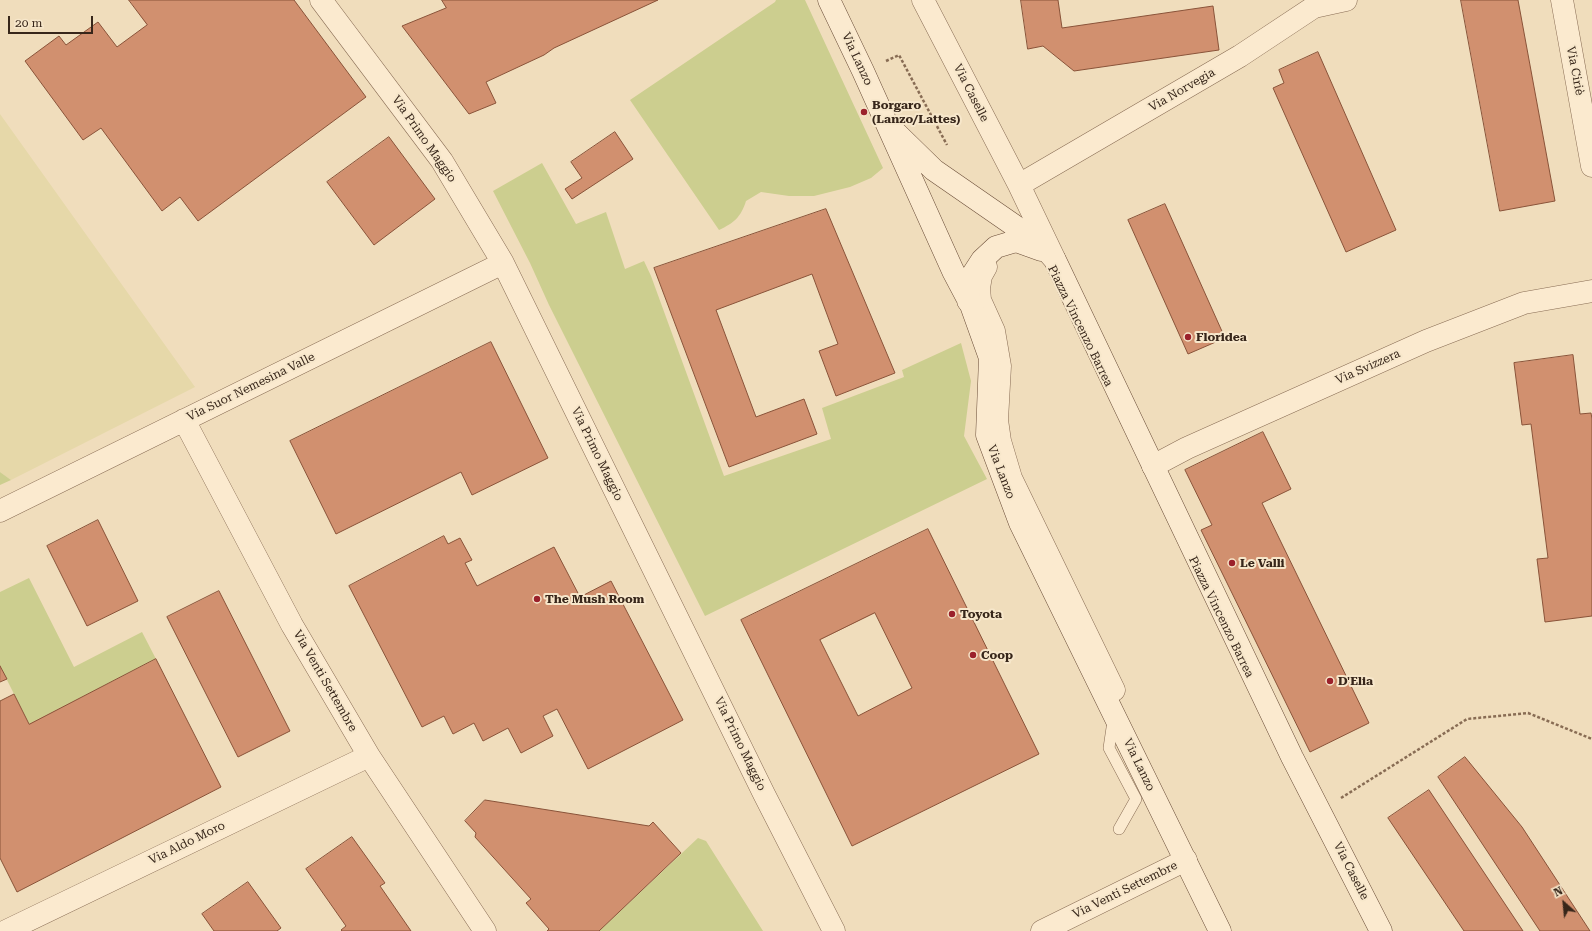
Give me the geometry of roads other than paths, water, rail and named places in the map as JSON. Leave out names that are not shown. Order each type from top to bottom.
[{"type":"street","name":"Via Primo Maggio","points":[[321,0],[442,161],[503,263],[757,780],[834,931]]},
{"type":"street","name":"Via Lanzo","points":[[829,0],[968,301],[990,358],[987,435],[1020,523],[1220,931]]},
{"type":"street","name":"Via Caselle","points":[[923,0],[1019,185]]},
{"type":"street","name":"Via Norvegia","points":[[1019,185],[1240,56],[1314,7],[1346,0]]},
{"type":"street","name":"Via Ciriè","points":[[1562,0],[1592,159]]},
{"type":"street","points":[[886,122],[934,170],[1041,244],[1055,260]]},
{"type":"street","points":[[1019,185],[1153,466]]},
{"type":"street","points":[[968,301],[969,280],[982,260],[996,247],[1016,241],[1039,249],[1055,260]]},
{"type":"street","name":"Piazza Vincenzo Barrea","points":[[1231,931],[1011,478],[1000,441],[997,420],[1000,366],[994,331],[980,300],[979,288],[981,276],[986,266],[1005,252],[1017,250],[1030,251],[1041,256],[1050,264],[1373,931]]},
{"type":"street","name":"Via Suor Nemesina Valle","points":[[0,511],[503,263]]},
{"type":"street","name":"Via Svizzera","points":[[1153,466],[1187,448],[1426,341],[1524,303],[1592,291]]},
{"type":"street","name":"Via Venti Settembre","points":[[184,420],[292,625],[368,756],[485,931]]},
{"type":"street","name":"Via Caselle","points":[[1153,466],[1292,757],[1321,811],[1380,931]]},
{"type":"street","name":"Via Aldo Moro","points":[[6,931],[368,756]]},
{"type":"street","name":"Via Venti Settembre","points":[[1042,931],[1186,860]]},
{"type":"lane","points":[[1114,713],[1109,748],[1136,799],[1119,829]]},
{"type":"place","name":"Borgaro (Lanzo/Lattes)","points":[[864,112]]},
{"type":"place","name":"Floridea","points":[[1188,337]]},
{"type":"place","name":"Le Valli","points":[[1232,563]]},
{"type":"place","name":"The Mush Room","points":[[537,599]]},
{"type":"place","name":"Toyota","points":[[952,614]]},
{"type":"place","name":"Coop","points":[[973,655]]},
{"type":"place","name":"D'Elia","points":[[1330,681]]}]
